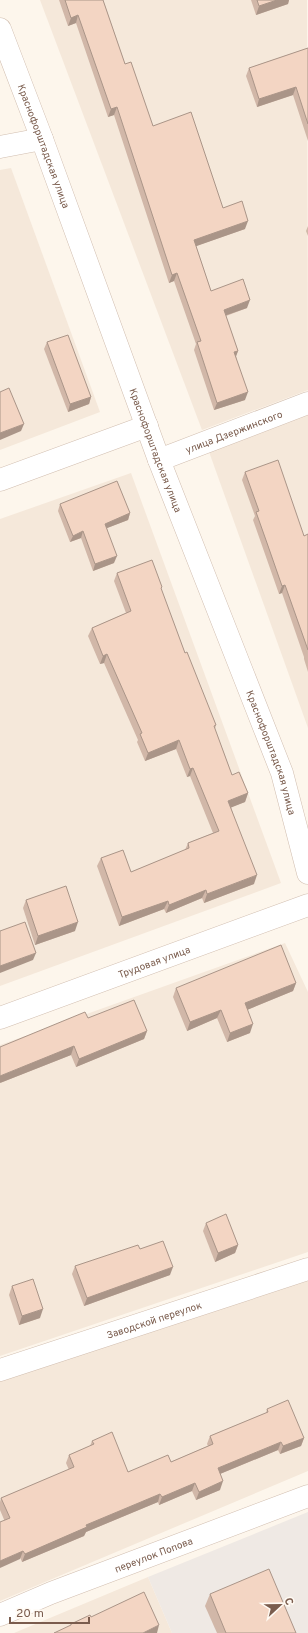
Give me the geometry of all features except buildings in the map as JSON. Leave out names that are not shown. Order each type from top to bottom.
[{"type":"street","name":"Краснофорштадская улица","points":[[0,29],[42,139],[159,460],[282,773],[308,872]]},
{"type":"street","points":[[0,146],[42,139]]},
{"type":"street","name":"улица Дзержинского","points":[[159,460],[308,403]]},
{"type":"street","points":[[0,480],[147,426]]},
{"type":"street","name":"Трудовая улица","points":[[0,1018],[308,905]]},
{"type":"street","name":"Заводской переулок","points":[[0,1370],[308,1269]]},
{"type":"street","name":"переулок Попова","points":[[0,1615],[51,1593],[308,1496]]},
{"type":"shaded area","points":[[40,0],[307,0],[308,390],[202,430]]},
{"type":"shaded area","points":[[11,168],[100,412],[0,450],[0,170]]},
{"type":"shaded area","points":[[308,413],[308,728],[208,449]]},
{"type":"shaded area","points":[[131,473],[281,883],[0,986],[0,519]]},
{"type":"shaded area","points":[[285,943],[308,992],[308,1252],[0,1356],[0,1045]]},
{"type":"shaded area","points":[[308,1280],[308,1471],[0,1601],[0,1380]]},
{"type":"shaded area","points":[[308,1512],[308,1633],[172,1633],[148,1577]]},
{"type":"shaded area","points":[[148,1577],[172,1633],[14,1633]]}]
